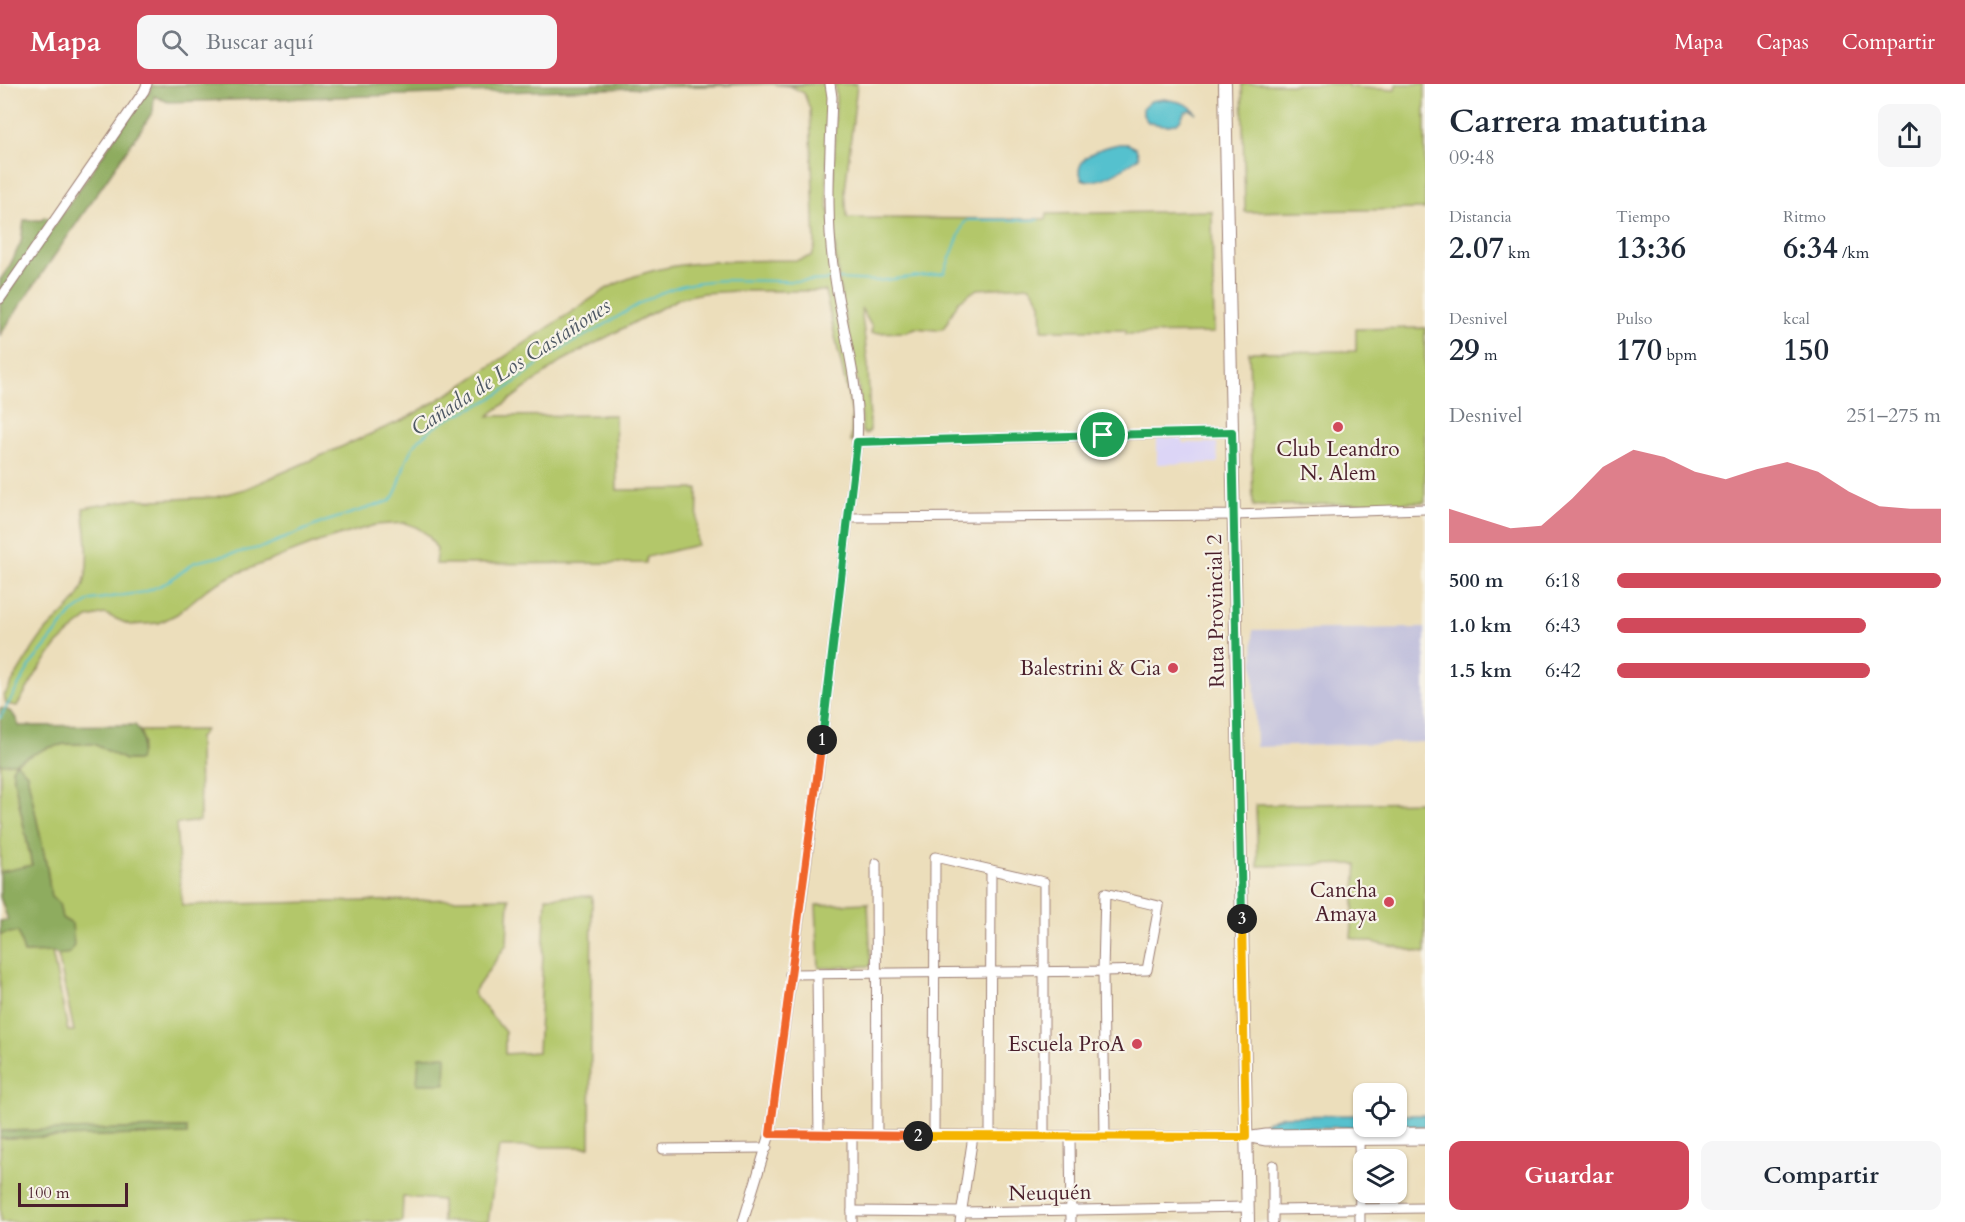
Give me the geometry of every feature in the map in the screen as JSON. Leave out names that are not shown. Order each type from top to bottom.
[{"type":"main road","name":"Ruta Provincial 2","points":[[1225,84],[1248,1222]]},
{"type":"street","points":[[0,299],[147,84]]},
{"type":"street","points":[[743,1222],[770,1134],[813,812],[857,442],[857,398],[833,263],[830,196],[832,97],[830,84]]},
{"type":"street","points":[[857,442],[1232,432]]},
{"type":"street","points":[[849,518],[1234,515],[1425,509]]},
{"type":"street","points":[[934,1136],[935,857],[1044,882],[1044,1137]]},
{"type":"street","points":[[876,863],[878,1135]]},
{"type":"street","points":[[990,1136],[991,870]]},
{"type":"street","points":[[790,974],[1043,972],[1103,971],[1147,970],[1159,906],[1105,893],[1103,971],[1105,1137]]},
{"type":"street","points":[[817,974],[819,1135]]},
{"type":"street","points":[[1407,1133],[1425,1132]]},
{"type":"street","points":[[770,1134],[1044,1137],[1246,1137],[1266,1134],[1353,1136]]},
{"type":"street","points":[[852,1135],[852,1222]]},
{"type":"street","points":[[961,1217],[974,1136]]},
{"type":"street","points":[[1246,1137],[1266,1141],[1353,1136]]},
{"type":"street","points":[[1070,1137],[1071,1222]]},
{"type":"street","points":[[1359,1137],[1360,1222]]},
{"type":"street","points":[[1376,1137],[1425,1140]]},
{"type":"street","points":[[663,1149],[767,1148]]},
{"type":"street","points":[[1273,1165],[1273,1222]]},
{"type":"street","name":"Neuquén","points":[[852,1211],[961,1217],[1071,1210],[1247,1208]]},
{"type":"street","points":[[1273,1210],[1425,1208]]},
{"type":"shaded area","points":[[1157,438],[1182,438],[1183,443],[1217,443],[1218,463],[1157,464]]},
{"type":"shaded area","points":[[1425,628],[1425,742],[1256,747],[1253,630]]},
{"type":"green space","points":[[202,84],[771,84],[168,102],[154,96],[153,111],[144,125],[0,335],[0,305],[144,95],[150,93],[152,86]]},
{"type":"green space","points":[[771,84],[812,84],[790,86]]},
{"type":"green space","points":[[827,84],[828,86],[827,197],[854,391],[855,442],[851,442],[852,413],[825,291],[737,291],[703,293],[680,298],[562,361],[488,416],[615,415],[617,490],[698,489],[697,545],[647,557],[646,563],[435,564],[437,549],[428,535],[416,527],[405,523],[375,525],[318,542],[233,575],[207,589],[177,614],[159,623],[130,625],[105,614],[88,618],[57,645],[39,669],[17,706],[6,704],[4,696],[33,648],[81,591],[87,561],[83,508],[136,499],[216,497],[245,489],[405,419],[455,390],[606,289],[651,271],[699,263],[797,260],[812,256],[815,245],[810,109],[804,93],[790,86]]},
{"type":"green space","points":[[835,84],[857,84],[845,191],[847,218],[1046,219],[1047,214],[1212,211],[1214,333],[1126,334],[1126,330],[1042,330],[1041,303],[1030,286],[977,289],[958,302],[944,328],[937,330],[915,328],[906,332],[871,333],[872,327],[861,308],[868,365],[870,431],[866,434],[862,432],[859,392],[841,293],[834,229]]},
{"type":"green space","points":[[1242,84],[1348,84],[1348,87],[1395,90],[1396,84],[1425,84],[1425,209],[1245,212]]},
{"type":"green space","points":[[44,217],[50,219],[50,222],[0,294],[0,280],[21,242],[24,220],[42,220]]},
{"type":"green space","name":"Club Leandro N. Alem","points":[[1425,328],[1425,502],[1253,506],[1249,352],[1356,351],[1356,329]]},
{"type":"green space","points":[[0,708],[12,714],[19,726],[135,725],[141,733],[142,746],[139,760],[125,760],[94,744],[65,744],[47,748],[16,762],[27,774],[51,897],[59,903],[62,918],[72,924],[74,945],[70,953],[58,955],[52,952],[24,953],[18,932],[0,934],[0,921],[8,920],[0,897],[0,872],[32,865],[12,769],[16,763],[0,764]]},
{"type":"green space","points":[[205,730],[199,738],[200,821],[176,824],[182,905],[509,898],[507,944],[473,993],[505,1032],[505,1054],[538,1052],[546,897],[592,896],[590,1147],[499,1147],[488,1222],[442,1222],[442,1200],[403,1197],[402,1222],[0,1222],[0,1138],[187,1134],[186,1128],[0,1131],[0,934],[18,931],[24,953],[52,952],[68,1031],[74,1031],[58,955],[47,868],[27,774],[16,763],[12,770],[32,866],[0,872],[0,764],[16,762],[47,748],[65,744],[95,744],[125,760],[138,760],[143,744],[141,731]]},
{"type":"green space","name":"Cancha Amaya","points":[[1425,802],[1425,953],[1351,938],[1357,864],[1258,866],[1256,805]]},
{"type":"green space","points":[[868,903],[871,966],[819,968],[816,905]]},
{"type":"green space","points":[[446,1056],[445,1084],[417,1084],[419,1057]]},
{"type":"green space","points":[[187,1128],[187,1134],[0,1138],[0,1131]]},
{"type":"water","points":[[1164,99],[1186,104],[1196,113],[1191,110],[1186,111],[1177,123],[1170,125],[1148,122],[1143,115],[1143,108],[1151,101]]},
{"type":"water","points":[[1128,144],[1136,148],[1139,157],[1104,178],[1089,181],[1082,179],[1079,170],[1084,159],[1100,149]]},
{"type":"water","points":[[1353,1115],[1353,1127],[1277,1128],[1265,1125],[1265,1122],[1283,1116]]},
{"type":"water","points":[[1407,1115],[1425,1115],[1425,1126],[1407,1126]]},
{"type":"waterway","name":"Cañada de Los Castañones","points":[[838,279],[877,281],[944,273],[964,223],[968,220],[1039,220]]},
{"type":"waterway","name":"Cañada de Los Castañones","points":[[0,718],[31,664],[72,613],[91,600],[145,592],[166,583],[195,562],[263,547],[324,522],[390,501],[409,453],[430,430],[497,395],[554,353],[650,298],[672,288],[721,280],[814,281],[833,279]]},
{"type":"place","name":"Club Leandro N. Alem","points":[[1338,427]]},
{"type":"place","name":"Balestrini & Cia","points":[[1173,668]]},
{"type":"place","name":"Cancha Amaya","points":[[1389,902]]},
{"type":"place","name":"Escuela ProA","points":[[1137,1044]]},
{"type":"route","points":[[1232,432],[1246,1137],[770,1134],[814,800],[857,442],[1103,435],[1232,432]]}]
